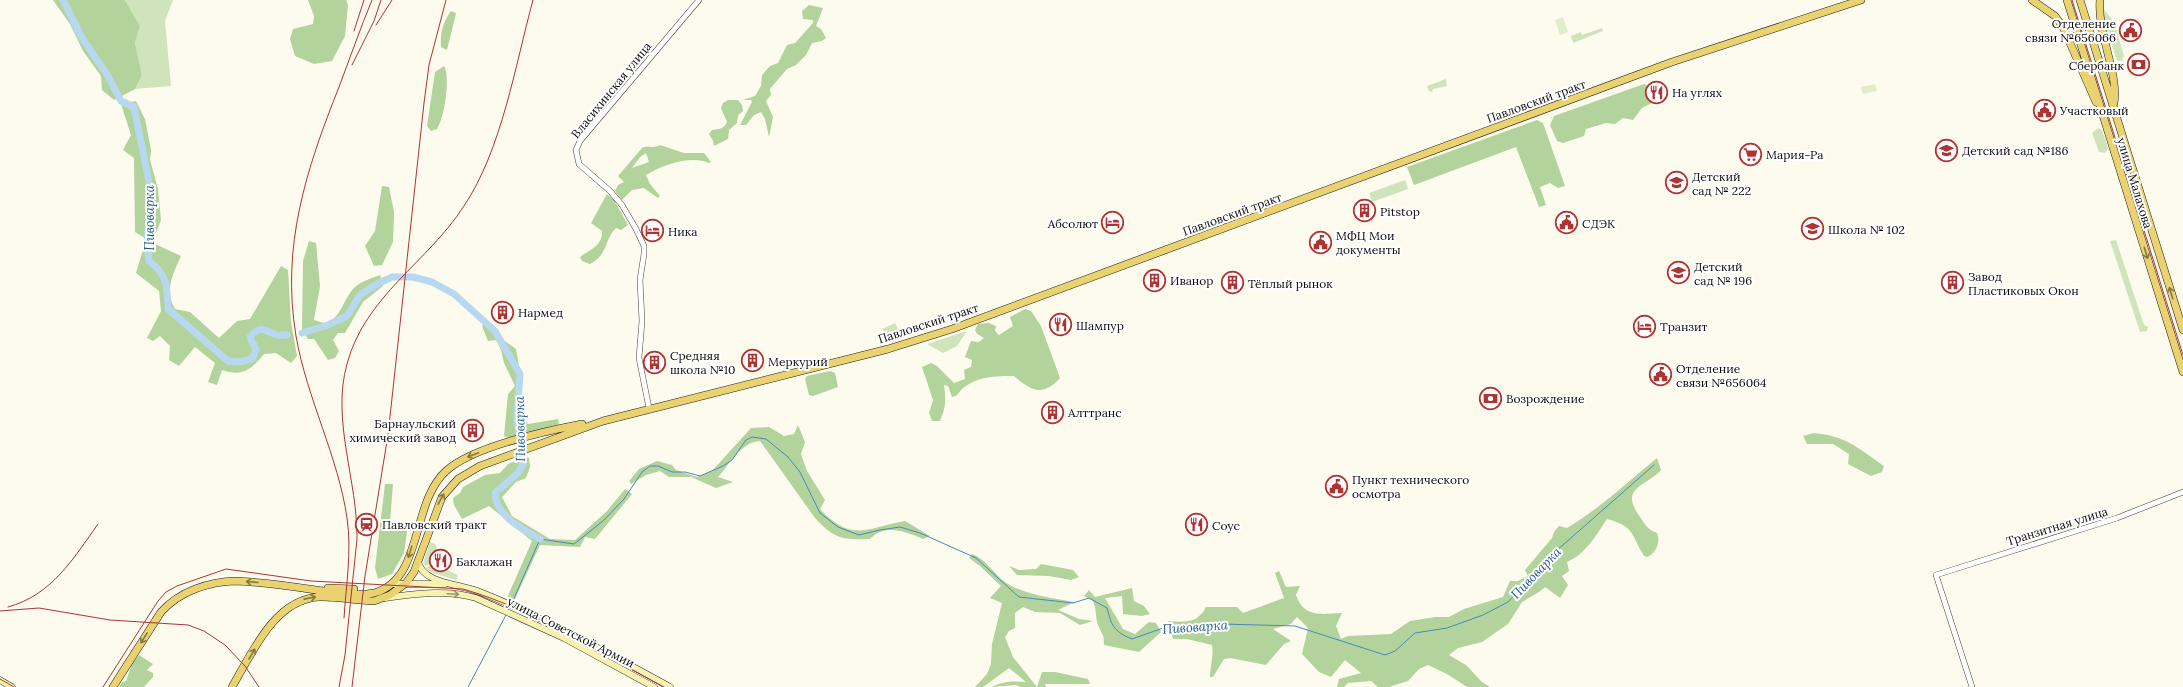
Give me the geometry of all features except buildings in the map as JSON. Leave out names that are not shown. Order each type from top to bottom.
[{"type":"main road","name":"Павловский тракт","points":[[399,584],[427,498],[441,476],[465,458],[535,436],[603,421],[649,408],[878,351],[952,329],[1672,62],[1862,0]]},
{"type":"main road","points":[[2032,0],[2051,12],[2063,27],[2090,92],[2101,109]]},
{"type":"main road","name":"улица Малахова","points":[[2067,0],[2183,372]]},
{"type":"main road","name":"улица Малахова","points":[[2080,0],[2183,330]]},
{"type":"main road","points":[[2100,0],[2101,23],[2114,85],[2113,105]]},
{"type":"main road","name":"Павловский тракт","points":[[399,584],[418,562],[435,511],[447,489],[465,474],[506,456],[603,421]]},
{"type":"main road","points":[[535,436],[540,438],[538,444]]},
{"type":"main road","points":[[506,444],[501,452],[506,456]]},
{"type":"main road","name":"улица Советской Армии","points":[[418,562],[419,568],[427,576],[478,591],[519,609],[568,632],[670,687]]},
{"type":"main road","points":[[113,687],[161,612],[172,602],[186,593],[210,584],[223,582],[249,582],[291,588],[314,589],[384,589],[399,584],[455,585]]},
{"type":"main road","points":[[399,584],[414,593]]},
{"type":"main road","points":[[232,687],[268,628],[280,614],[294,603],[318,597],[366,601],[382,599],[399,584]]},
{"type":"main road","points":[[291,588],[295,597],[294,603]]},
{"type":"main road","name":"улица Советской Армии","points":[[382,599],[414,593],[470,596],[516,615],[564,638],[654,687]]},
{"type":"main road","points":[[0,680],[12,687]]},
{"type":"street","name":"Власихинская улица","points":[[649,408],[639,358],[642,321],[640,280],[644,254],[641,238],[622,205],[610,191],[579,164],[576,150],[580,141],[699,0]]},
{"type":"street","name":"Транзитная улица","points":[[1972,687],[1936,575],[2117,518],[2183,492]]},
{"type":"green space","points":[[53,0],[125,0],[140,26],[135,43],[142,75],[135,89],[114,100],[102,90],[101,76],[83,51],[70,24]]},
{"type":"green space","points":[[125,0],[173,0],[165,21],[171,86],[135,89],[142,75],[135,43],[140,26]]},
{"type":"green space","points":[[308,0],[346,0],[348,5],[345,36],[332,61],[314,64],[295,56],[290,39],[293,29],[313,24],[314,16]]},
{"type":"green space","points":[[809,5],[823,8],[816,26],[821,29],[826,38],[822,41],[812,43],[806,55],[796,65],[787,69],[770,89],[771,95],[766,101],[773,117],[769,137],[765,119],[761,112],[754,115],[746,125],[740,125],[752,102],[751,100],[743,100],[755,96],[761,86],[762,75],[770,66],[778,63],[787,45],[795,43],[813,23],[813,20],[803,19],[802,11]]},
{"type":"green space","points":[[2103,8],[2114,22],[2124,56],[2122,61],[2118,61],[2116,58],[2102,14]]},
{"type":"green space","points":[[451,11],[456,13],[447,50],[441,47],[441,37],[444,24]]},
{"type":"green space","points":[[1563,17],[1568,32],[1560,35],[1555,20]]},
{"type":"green space","points":[[1602,28],[1603,31],[1573,43],[1571,36],[1581,32],[1582,35]]},
{"type":"green space","points":[[444,66],[446,71],[447,88],[444,108],[440,124],[437,129],[431,131],[427,126],[435,72]]},
{"type":"green space","points":[[1446,79],[1447,86],[1433,89],[1432,92],[1429,91],[1427,86]]},
{"type":"green space","points":[[1644,84],[1651,88],[1656,101],[1642,108],[1633,120],[1623,118],[1615,124],[1606,123],[1586,129],[1584,136],[1563,143],[1557,141],[1550,125],[1554,116]]},
{"type":"green space","points":[[1875,84],[1877,91],[1863,94],[1861,87]]},
{"type":"green space","points":[[728,100],[738,100],[742,105],[743,111],[738,115],[737,123],[729,130],[728,139],[714,146],[709,134],[712,130],[721,128],[726,124],[727,122],[721,108],[723,103]]},
{"type":"green space","points":[[136,101],[145,119],[151,150],[150,160],[158,189],[161,220],[155,236],[143,237],[135,232],[134,158],[123,150],[131,135],[121,104]]},
{"type":"green space","points":[[1537,120],[1543,123],[1565,186],[1558,188],[1550,183],[1540,187],[1546,205],[1539,207],[1516,147],[1414,185],[1407,167]]},
{"type":"green space","points":[[2098,128],[2102,130],[2108,148],[2105,153],[2099,152],[2092,133]]},
{"type":"green space","points":[[660,145],[684,153],[704,153],[711,162],[709,163],[694,160],[685,161],[660,168],[646,175],[650,184],[660,196],[658,198],[644,188],[632,190],[622,200],[615,191],[618,185],[624,182],[618,176],[642,148]],"holes":[[[646,153],[649,162],[632,168],[640,157]]]},
{"type":"green space","points":[[1405,180],[1408,189],[1372,202],[1369,193]]},
{"type":"green space","points":[[382,186],[389,187],[394,212],[393,242],[382,265],[374,266],[365,246],[375,231]]},
{"type":"green space","points":[[607,194],[614,200],[628,225],[621,230],[616,228],[612,232],[600,256],[590,264],[582,261],[580,257],[595,247],[602,236],[602,231],[591,223]]},
{"type":"green space","points":[[2116,240],[2144,325],[2148,327],[2147,331],[2140,332],[2110,241]]},
{"type":"green space","points":[[309,241],[316,243],[320,286],[314,320],[327,324],[332,321],[339,313],[353,289],[362,282],[380,275],[383,286],[363,302],[345,333],[338,333],[333,340],[339,351],[335,358],[328,360],[314,339],[308,339],[302,330],[303,261]]},
{"type":"green space","points":[[155,244],[181,256],[171,282],[170,289],[170,296],[175,309],[190,312],[219,338],[237,321],[250,319],[281,266],[288,270],[291,322],[297,356],[291,363],[276,353],[264,354],[246,371],[235,373],[222,370],[217,385],[208,382],[215,363],[195,347],[179,366],[169,360],[170,346],[160,336],[153,341],[147,338],[161,311],[159,291],[136,273],[144,246]]},
{"type":"green space","points":[[1025,309],[1031,311],[1041,326],[1060,378],[1048,388],[1042,390],[1037,390],[1026,385],[1014,376],[1000,376],[980,379],[962,389],[954,397],[952,397],[948,386],[944,385],[945,403],[942,416],[940,421],[932,421],[929,413],[933,400],[922,367],[931,363],[937,366],[954,383],[965,379],[964,370],[971,367],[972,360],[965,357],[971,341],[979,342],[984,338],[977,334],[975,330],[978,324],[989,323],[996,326],[995,331],[999,335],[1013,326],[1010,317]]},
{"type":"green space","points":[[487,321],[495,327],[502,339],[516,349],[522,384],[522,413],[528,424],[558,419],[559,425],[510,439],[504,436],[508,394],[515,386],[504,363],[501,350],[496,340],[488,341],[482,326]]},
{"type":"green space","points":[[895,323],[899,331],[899,337],[893,341],[889,341],[882,329]]},
{"type":"green space","points":[[967,331],[957,346],[943,353],[927,344]]},
{"type":"green space","points":[[830,371],[835,373],[838,387],[813,396],[809,395],[805,379],[807,376]]},
{"type":"green space","points":[[798,425],[805,442],[801,454],[807,471],[825,500],[820,509],[831,520],[851,530],[869,529],[905,521],[930,536],[923,539],[896,530],[882,531],[870,539],[853,539],[840,537],[834,534],[815,518],[760,441],[747,445],[736,454],[718,477],[733,482],[716,488],[691,477],[669,477],[660,471],[646,475],[631,484],[629,481],[639,469],[657,461],[672,465],[676,470],[697,477],[712,471],[751,428],[769,427],[784,436],[794,434]]},
{"type":"green space","points":[[1814,433],[1835,437],[1859,448],[1884,466],[1882,472],[1871,476],[1848,464],[1849,454],[1833,444],[1807,444],[1803,436]]},
{"type":"green space","points":[[526,457],[529,458],[530,467],[526,478],[516,482],[502,497],[512,516],[550,539],[575,540],[607,511],[625,489],[632,494],[595,539],[585,537],[580,547],[540,545],[513,603],[507,601],[507,598],[532,541],[489,506],[462,519],[454,505],[453,498],[460,493],[463,487],[485,475],[500,473],[508,464]]},
{"type":"green space","points":[[1657,458],[1661,470],[1638,488],[1634,492],[1632,498],[1633,505],[1644,523],[1650,530],[1657,533],[1658,543],[1653,553],[1647,557],[1644,556],[1634,536],[1627,528],[1607,519],[1595,538],[1585,549],[1574,559],[1567,562],[1569,571],[1562,576],[1568,585],[1560,598],[1545,587],[1522,602],[1508,624],[1482,642],[1458,648],[1449,655],[1466,665],[1482,682],[1490,687],[1467,687],[1447,674],[1428,665],[1419,669],[1408,681],[1389,687],[1378,687],[1371,681],[1348,683],[1344,687],[1337,687],[1339,679],[1361,673],[1345,660],[1331,677],[1319,672],[1302,654],[1308,628],[1297,617],[1291,624],[1273,629],[1291,641],[1284,644],[1266,665],[1230,658],[1224,659],[1213,677],[1210,677],[1213,653],[1212,645],[1187,639],[1173,639],[1168,621],[1190,621],[1199,616],[1206,607],[1237,607],[1243,613],[1284,598],[1275,573],[1279,571],[1286,587],[1300,586],[1296,595],[1304,608],[1320,614],[1342,613],[1336,626],[1341,639],[1348,636],[1391,634],[1410,621],[1435,617],[1449,617],[1464,609],[1503,597],[1510,581],[1518,581],[1528,576],[1525,570],[1552,538],[1554,532],[1559,526],[1567,528],[1579,521]]},
{"type":"green space","points":[[385,484],[393,484],[390,522],[408,525],[404,553],[392,574],[378,579],[375,568]]},
{"type":"green space","points":[[430,542],[435,544],[437,547],[430,564],[425,566],[424,561]]},
{"type":"green space","points":[[972,554],[981,559],[1005,582],[1029,593],[1074,602],[1058,610],[1079,619],[1093,621],[1080,625],[1060,613],[1035,612],[1023,607],[1015,613],[1015,628],[1009,631],[1005,637],[1013,657],[1037,687],[1020,687],[1016,685],[992,687],[1009,682],[1026,682],[1009,668],[983,687],[975,687],[987,674],[991,664],[992,644],[1002,603],[990,598],[1001,586],[980,566],[969,558]]},
{"type":"green space","points":[[1041,564],[1073,570],[1079,577],[1071,580],[1049,576],[1017,575],[1009,566],[1019,570],[1036,569]]},
{"type":"green space","points":[[430,565],[445,572],[447,570],[458,575],[456,580],[430,572],[426,568]]},
{"type":"green space","points":[[1132,588],[1134,601],[1144,606],[1150,614],[1142,616],[1123,614],[1122,596],[1105,598],[1123,629],[1135,634],[1149,622],[1156,623],[1161,632],[1139,652],[1104,645],[1103,637],[1096,618],[1093,601],[1084,596],[1089,590],[1095,597]]},
{"type":"green space","points":[[139,655],[153,664],[147,670],[153,673],[153,677],[144,687],[119,687],[122,682],[126,681],[132,664]]},
{"type":"green space","points":[[1042,672],[1055,672],[1088,679],[1090,684],[1045,684],[1046,687],[1037,687]]},
{"type":"waterway","name":"Пивоварка","points":[[63,0],[82,38],[108,76],[121,101],[134,107],[149,182],[151,212],[147,235],[149,261],[160,271],[165,282],[167,288],[168,309],[228,361],[239,362],[252,359],[256,350],[250,337],[258,330],[264,330],[277,335],[287,335]]},
{"type":"waterway","name":"Пивоварка","points":[[302,333],[328,325],[347,316],[360,295],[377,284],[392,277],[413,277],[432,282],[454,294],[495,331],[520,374],[517,417],[523,464],[518,473],[495,493],[496,501],[505,515],[518,526],[540,539]]},
{"type":"waterway","name":"Пивоварка","points":[[512,603],[540,539],[574,544],[603,521],[624,499],[642,472],[650,466],[658,466],[672,472],[685,472],[700,476],[723,466],[732,460],[746,440],[752,437],[766,439],[788,457],[800,472],[820,513],[838,527],[859,535],[900,527],[920,533],[976,558],[1019,597],[1073,603],[1089,598],[1107,608],[1114,627],[1132,639],[1166,627],[1222,624],[1295,626],[1385,655],[1395,651],[1415,633],[1447,628],[1483,615],[1508,602],[1556,551],[1654,465]]},
{"type":"waterway","name":"Пивоварка","points":[[468,687],[506,615]]},
{"type":"tram line","points":[[2072,0],[2183,355]]},
{"type":"tram line","points":[[103,687],[158,601],[166,592],[177,586],[226,569],[311,581],[463,589],[515,608],[540,620],[591,646],[664,687]]},
{"type":"tram line","points":[[0,679],[14,687]]},
{"type":"railway","points":[[354,31],[364,0]]},
{"type":"railway","points":[[344,618],[349,555],[347,518],[337,472],[307,382],[301,359],[296,336],[292,303],[292,271],[294,240],[300,209],[316,148],[372,0]]},
{"type":"railway","points":[[352,65],[374,21],[381,0]]},
{"type":"railway","points":[[376,25],[392,0]]},
{"type":"railway","points":[[352,687],[365,576],[388,435],[429,65],[446,0]]},
{"type":"railway","points":[[339,687],[345,655],[357,539],[354,495],[343,429],[343,385],[347,364],[356,340],[368,318],[382,299],[449,226],[464,206],[477,183],[498,133],[533,0]]},
{"type":"railway","points":[[8,607],[37,594],[49,585],[80,550],[98,524]]},
{"type":"railway","points":[[0,611],[39,608],[110,620],[188,625],[204,631],[225,645],[245,666],[259,687]]},
{"type":"place","name":"Отделение связи №656066","points":[[2131,30]]},
{"type":"place","name":"Сбербанк","points":[[2139,65]]},
{"type":"place","name":"На углях","points":[[1656,92]]},
{"type":"place","name":"Участковый","points":[[2045,110]]},
{"type":"place","name":"Детский сад №186","points":[[1947,150]]},
{"type":"place","name":"Мария-Ра","points":[[1750,154]]},
{"type":"place","name":"Детский сад № 222","points":[[1676,183]]},
{"type":"place","name":"Pitstop","points":[[1365,211]]},
{"type":"place","name":"Абсолют","points":[[1113,223]]},
{"type":"place","name":"СДЭК","points":[[1567,223]]},
{"type":"place","name":"Школа № 102","points":[[1812,229]]},
{"type":"place","name":"Ника","points":[[653,231]]},
{"type":"place","name":"МФЦ Мои документы","points":[[1320,242]]},
{"type":"place","name":"Детский сад № 196","points":[[1679,273]]},
{"type":"place","name":"Иванор","points":[[1154,280]]},
{"type":"place","name":"Тёплый рынок","points":[[1233,283]]},
{"type":"place","name":"Завод Пластиковых Окон","points":[[1953,283]]},
{"type":"place","name":"Нармед","points":[[503,312]]},
{"type":"place","name":"Шампур","points":[[1060,325]]},
{"type":"place","name":"Транзит","points":[[1644,326]]},
{"type":"place","name":"Меркурий","points":[[753,361]]},
{"type":"place","name":"Средняя школа №10","points":[[654,362]]},
{"type":"place","name":"Отделение связи №656064","points":[[1661,375]]},
{"type":"place","name":"Возрождение","points":[[1491,398]]},
{"type":"place","name":"Алттранс","points":[[1053,412]]},
{"type":"place","name":"Барнаульский химический завод","points":[[472,430]]},
{"type":"place","name":"Пункт технического осмотра","points":[[1336,486]]},
{"type":"place","name":"Павловский тракт","points":[[366,524]]},
{"type":"place","name":"Соус","points":[[1196,525]]},
{"type":"place","name":"Баклажан","points":[[440,561]]}]
